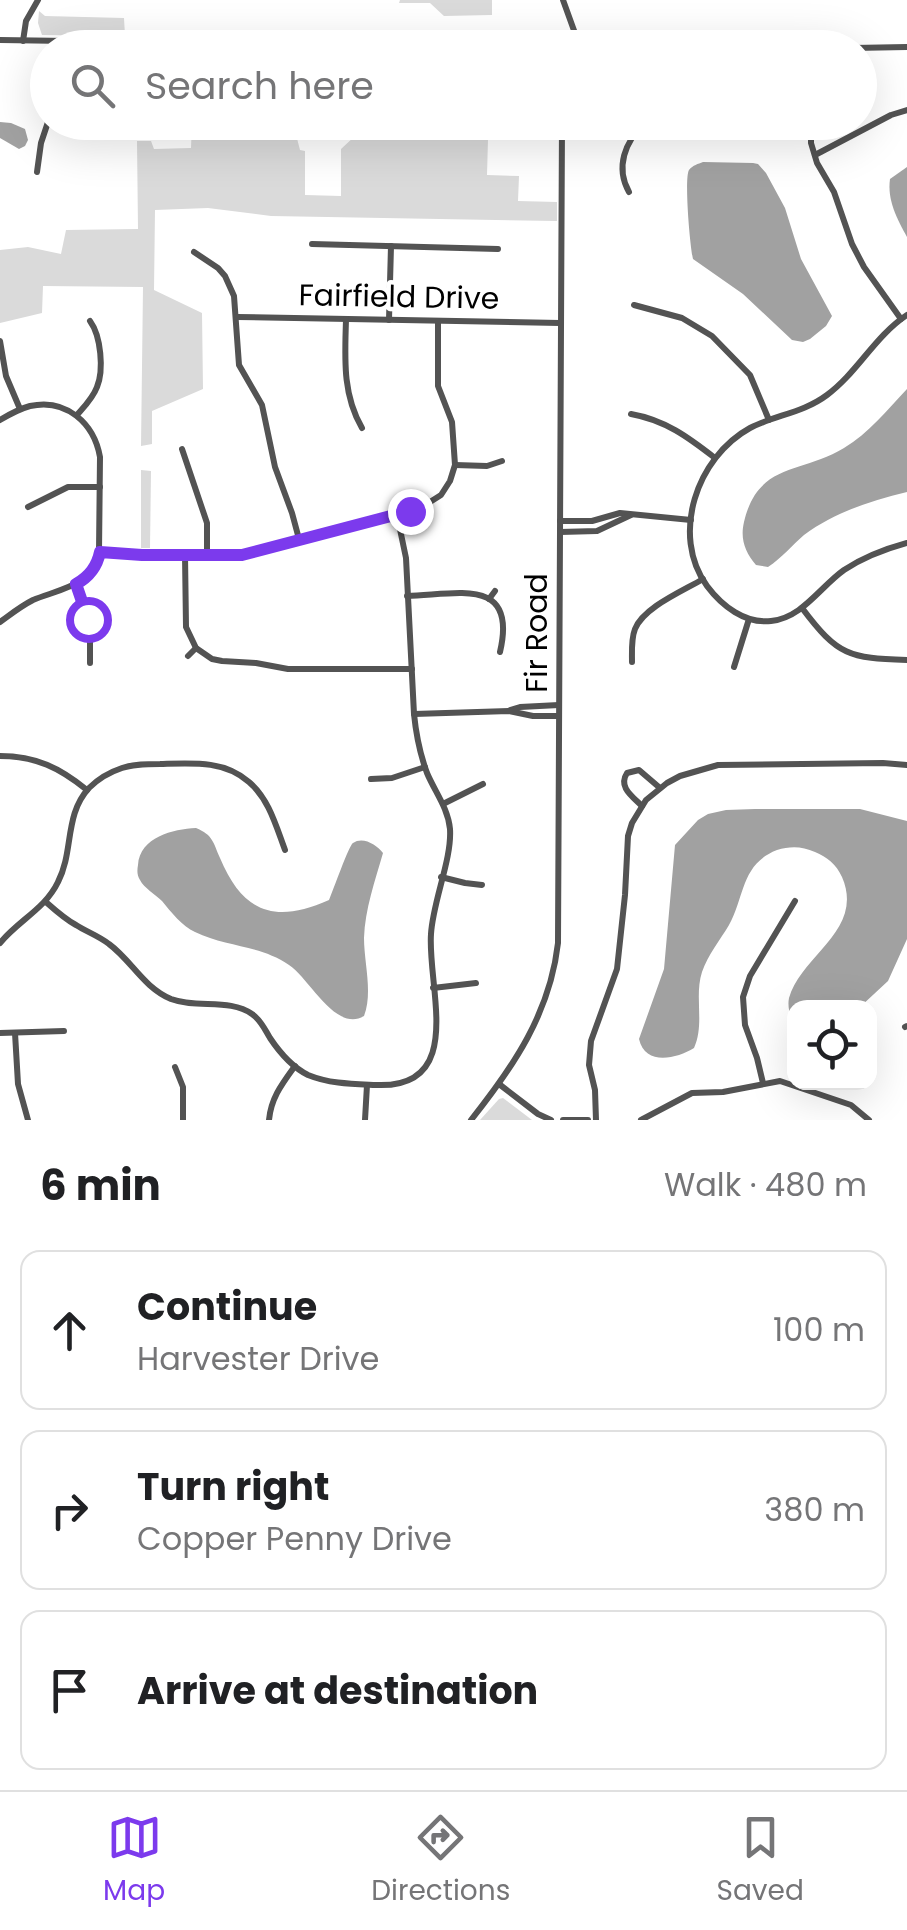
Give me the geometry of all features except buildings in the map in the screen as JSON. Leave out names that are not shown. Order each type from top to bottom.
[{"type":"street","points":[[23,40],[26,21],[38,0]]},
{"type":"street","points":[[562,30],[563,0]]},
{"type":"street","points":[[563,0],[574,30]]},
{"type":"street","points":[[0,40],[30,41]]},
{"type":"street","points":[[877,48],[907,47]]},
{"type":"street","points":[[877,122],[907,110]]},
{"type":"street","points":[[37,172],[42,140]]},
{"type":"street","name":"Fir Road","points":[[471,1120],[520,1055],[538,1022],[557,955],[562,140]]},
{"type":"street","points":[[629,192],[622,177],[624,154],[631,140]]},
{"type":"street","points":[[811,140],[860,260],[904,317],[828,394],[800,411],[769,420],[736,438],[715,458],[698,488],[691,520],[692,550],[703,580],[718,600],[749,619],[766,622],[780,620],[802,608],[851,566],[907,543]]},
{"type":"street","points":[[815,155],[844,140]]},
{"type":"street","points":[[312,244],[498,249]]},
{"type":"street","points":[[389,320],[391,246]]},
{"type":"street","points":[[194,252],[225,276],[234,296],[239,365],[265,414],[275,468],[299,539]]},
{"type":"street","points":[[634,305],[682,318],[712,336],[750,375],[769,420]]},
{"type":"street","name":"Fairfield Drive","points":[[238,317],[560,323]]},
{"type":"street","points":[[346,319],[346,381],[351,406],[362,428]]},
{"type":"street","points":[[100,552],[242,555],[428,505],[441,495],[455,465],[454,427],[438,386],[438,321]]},
{"type":"street","points":[[77,416],[99,381],[98,336],[90,322]]},
{"type":"street","points":[[0,341],[4,369],[20,409]]},
{"type":"street","points":[[0,420],[20,409],[47,404],[77,416],[89,427],[98,445],[100,486],[100,552],[91,573],[76,584],[27,603],[0,622]]},
{"type":"street","points":[[631,414],[671,426],[715,458]]},
{"type":"street","points":[[182,449],[207,523],[208,555]]},
{"type":"street","points":[[455,465],[487,466],[502,461]]},
{"type":"street","points":[[28,507],[68,487],[100,486]]},
{"type":"street","points":[[560,521],[588,522],[620,513],[691,520]]},
{"type":"street","points":[[560,532],[596,531],[632,514]]},
{"type":"street","points":[[46,902],[112,945],[160,998],[237,1007],[253,1014],[278,1050],[295,1066],[320,1079],[385,1086],[416,1075],[427,1063],[438,1038],[431,936],[450,838],[443,804],[425,767],[414,714],[406,558],[397,515]]},
{"type":"street","points":[[184,555],[184,618],[188,636],[204,655],[222,662],[256,662],[280,669],[412,669]]},
{"type":"street","points":[[632,662],[634,635],[641,620],[703,580]]},
{"type":"street","points":[[76,584],[88,619],[90,663]]},
{"type":"street","points":[[489,599],[495,591]]},
{"type":"street","points":[[407,596],[466,592],[489,599],[503,621],[500,652]]},
{"type":"street","points":[[802,608],[826,638],[844,652],[865,658],[907,660]]},
{"type":"street","points":[[734,667],[749,619]]},
{"type":"street","points":[[188,656],[196,648]]},
{"type":"street","points":[[508,711],[559,705]]},
{"type":"street","points":[[414,714],[508,711],[559,716]]},
{"type":"street","points":[[0,756],[42,762],[64,772],[87,790]]},
{"type":"street","points":[[563,1120],[592,1120],[596,1090],[588,1056],[617,969],[626,844],[642,806],[660,788],[692,772],[727,764],[907,765]]},
{"type":"street","points":[[0,943],[46,902],[60,879],[74,813],[87,790],[109,773],[127,766],[217,765],[236,772],[264,800],[285,850]]},
{"type":"street","points":[[371,779],[392,778],[425,767]]},
{"type":"street","points":[[642,806],[624,786],[626,773],[639,770],[660,788]]},
{"type":"street","points":[[443,804],[483,784]]},
{"type":"street","points":[[441,877],[482,884]]},
{"type":"street","points":[[763,1083],[744,1025],[743,996],[750,976],[794,901]]},
{"type":"street","points":[[434,988],[476,983]]},
{"type":"street","points":[[0,1033],[64,1030]]},
{"type":"street","points":[[15,1032],[18,1084],[28,1120]]},
{"type":"street","points":[[269,1120],[276,1092],[295,1066]]},
{"type":"street","points":[[174,1067],[182,1081],[183,1120]]},
{"type":"street","points":[[640,1120],[685,1095],[780,1081],[851,1105],[869,1120]]},
{"type":"street","points":[[499,1084],[550,1120]]},
{"type":"street","points":[[366,1120],[367,1085]]},
{"type":"shaded area","points":[[492,0],[492,15],[444,16],[430,3],[399,3]]},
{"type":"shaded area","points":[[39,11],[45,16],[124,18],[125,30],[40,30]]},
{"type":"shaded area","points":[[0,122],[25,129],[25,146],[19,149],[0,138]]},
{"type":"shaded area","points":[[191,140],[297,140],[300,150],[305,151],[305,195],[341,196],[341,149],[351,140],[488,140],[487,175],[519,176],[518,201],[557,202],[557,221],[271,216],[208,208],[155,210],[154,290],[202,313],[203,389],[152,411],[152,444],[141,446],[143,287],[43,286],[42,313],[0,323],[0,250],[28,247],[61,254],[66,230],[138,229],[137,141],[151,141],[154,149],[191,148]]},
{"type":"shaded area","points":[[703,162],[753,163],[766,173],[785,208],[801,259],[832,316],[810,339],[792,340],[743,294],[693,259],[688,176],[691,168]]},
{"type":"shaded area","points":[[907,167],[907,237],[889,187],[890,179]]},
{"type":"shaded area","points":[[907,389],[907,492],[840,514],[804,535],[768,567],[756,565],[746,550],[743,534],[744,522],[759,489],[783,472],[828,456],[853,442]]},
{"type":"shaded area","points":[[141,470],[151,471],[150,548],[141,548]]},
{"type":"shaded area","points":[[860,809],[907,821],[907,939],[888,981],[868,1000],[789,1000],[806,968],[839,927],[847,896],[840,872],[823,856],[801,848],[777,850],[750,872],[729,925],[705,966],[694,1048],[679,1055],[654,1057],[642,1048],[639,1039],[664,969],[675,845],[698,820],[726,810]]},
{"type":"shaded area","points":[[196,828],[212,840],[239,891],[250,902],[277,912],[329,900],[353,843],[374,844],[383,853],[365,927],[368,988],[364,1016],[354,1019],[334,1011],[278,958],[190,929],[144,886],[137,871],[140,855],[151,841],[178,830]]},
{"type":"shaded area","points":[[503,1098],[532,1120],[480,1120]]},
{"type":"route","points":[[88,619],[76,584],[91,573],[100,552],[242,555],[410,511]]}]
